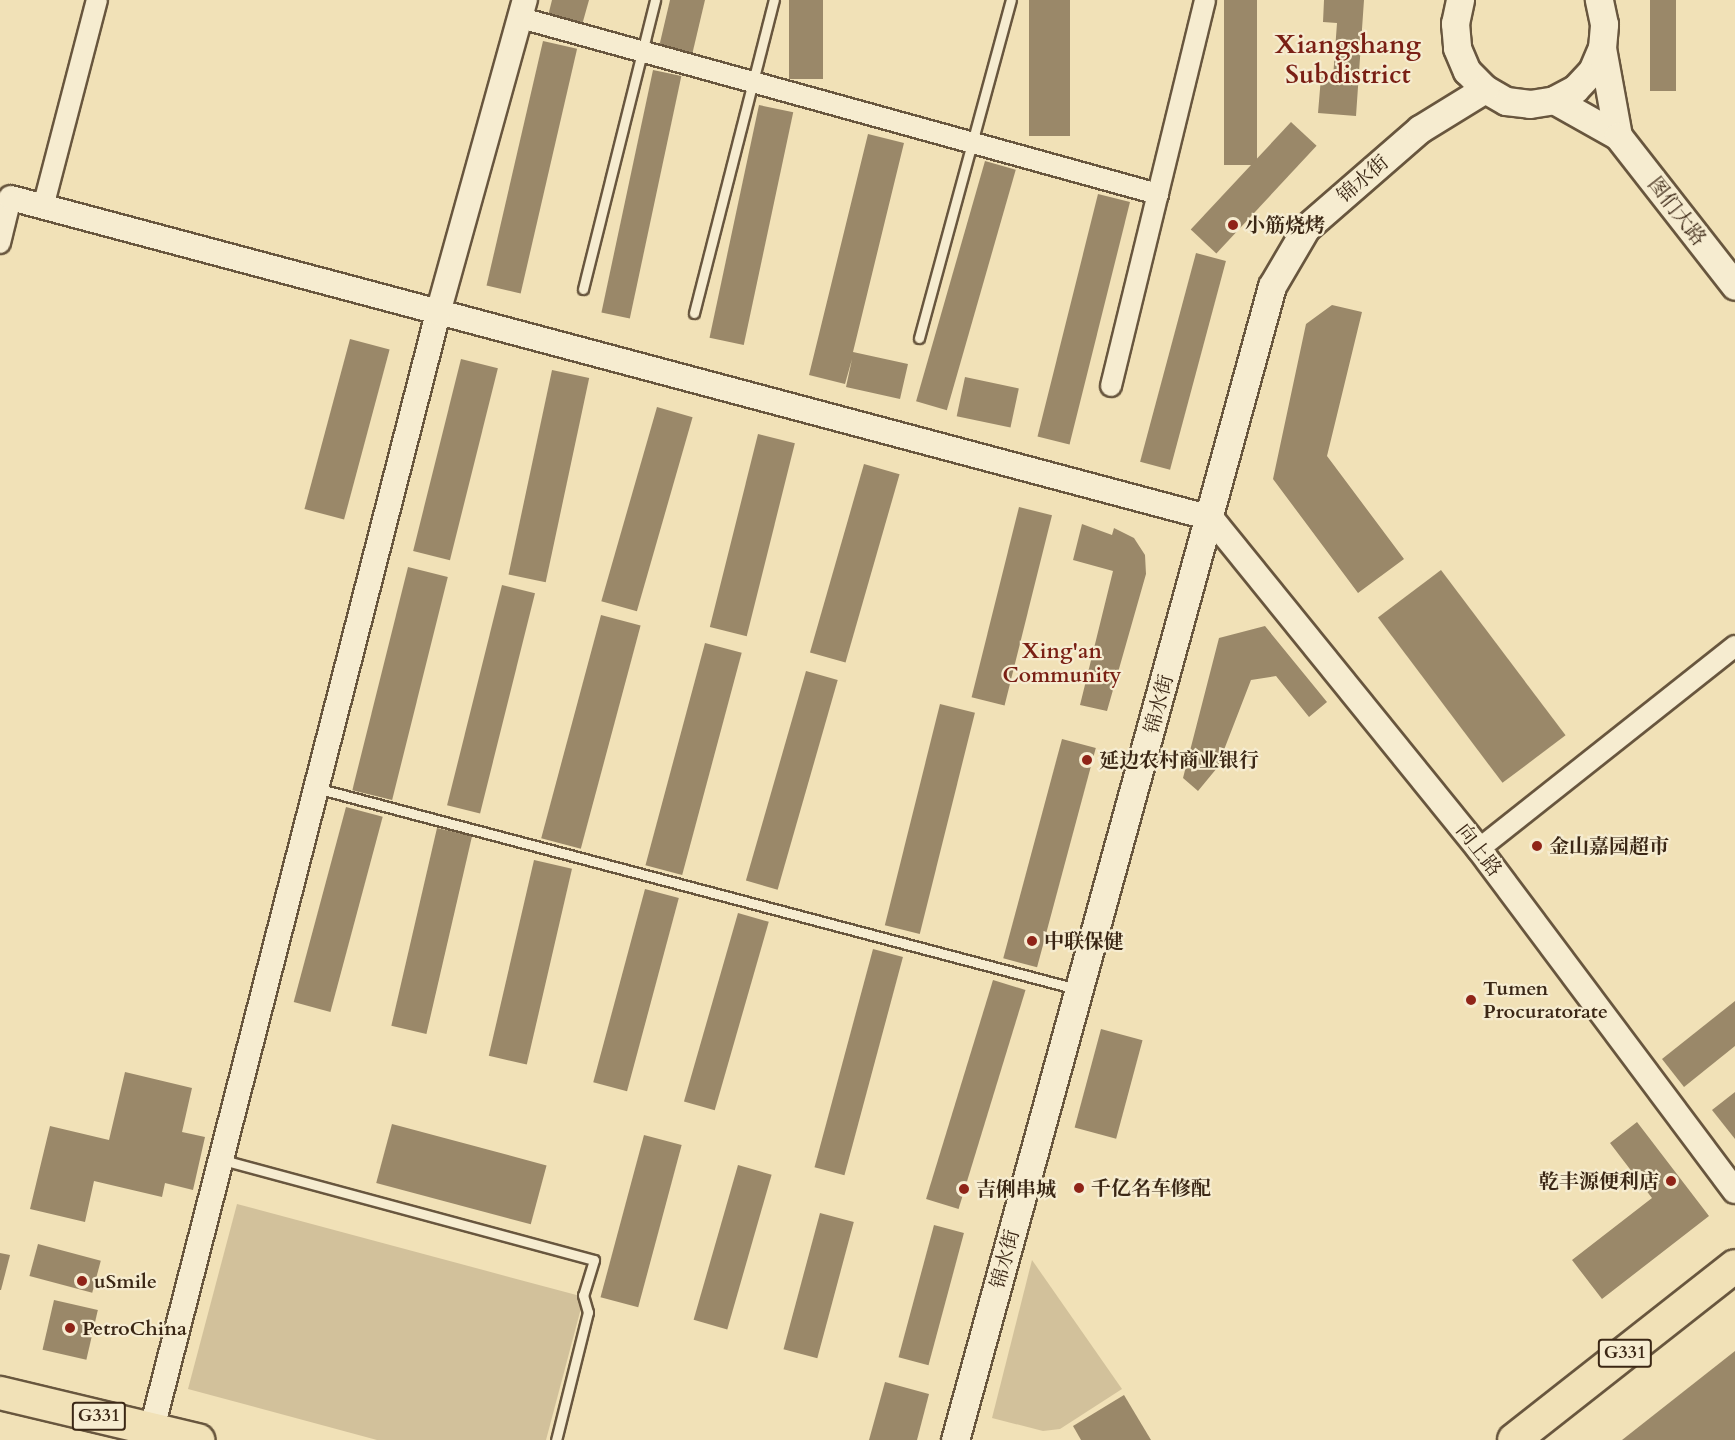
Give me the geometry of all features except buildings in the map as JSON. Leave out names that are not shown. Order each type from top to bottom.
[{"type":"highway","name":"G331","points":[[1514,1440],[1735,1266]]},
{"type":"highway","name":"G331","points":[[0,1393],[150,1434],[198,1440]]},
{"type":"main road","points":[[1460,0],[1455,23],[1457,48],[1467,71],[1485,89],[1506,100],[1530,104],[1554,100],[1575,89],[1592,71],[1602,48]]},
{"type":"main road","points":[[1599,0],[1604,24],[1602,48],[1618,136]]},
{"type":"main road","name":"锦水街","points":[[955,1440],[1211,518],[1272,286],[1306,228],[1420,129],[1485,89]]},
{"type":"main road","points":[[1554,100],[1618,136]]},
{"type":"main road","name":"图们大路","points":[[1618,136],[1735,286]]},
{"type":"street","points":[[43,207],[97,0]]},
{"type":"street","points":[[1111,386],[1205,0]]},
{"type":"street","points":[[150,1434],[438,313],[523,9],[642,52],[1158,194]]},
{"type":"street","points":[[0,243],[6,196],[1211,518]]},
{"type":"street","name":"向上路","points":[[1211,518],[1479,849],[1735,1191]]},
{"type":"street","points":[[1479,849],[1735,646]]},
{"type":"lane","points":[[583,289],[655,0]]},
{"type":"lane","points":[[694,313],[774,0]]},
{"type":"lane","points":[[919,338],[1011,0]]},
{"type":"lane","points":[[316,788],[1080,990]]},
{"type":"lane","points":[[221,1159],[594,1260],[583,1295],[588,1312],[556,1440]]},
{"type":"shaded area","points":[[237,1204],[584,1297],[546,1440],[377,1440],[188,1389]]},
{"type":"shaded area","points":[[1032,1260],[1122,1389],[1060,1429],[1043,1431],[992,1418]]},
{"type":"place","name":"小筋烧烤","points":[[1233,225]]},
{"type":"place","name":"延边农村商业银行","points":[[1087,760]]},
{"type":"place","name":"金山嘉园超市","points":[[1537,846]]},
{"type":"place","name":"中联保健","points":[[1032,941]]},
{"type":"place","name":"Tumen Procuratorate","points":[[1471,1000]]},
{"type":"place","name":"乾丰源便利店","points":[[1671,1181]]},
{"type":"place","name":"千亿名车修配","points":[[1079,1188]]},
{"type":"place","name":"吉俐串城","points":[[964,1189]]},
{"type":"place","name":"uSmile","points":[[82,1281]]},
{"type":"place","name":"PetroChina","points":[[70,1328]]},
{"type":"district","name":"Xiangshang Subdistrict","points":[[1348,60]]},
{"type":"district","name":"Xing'an Community","points":[[1062,664]]}]
